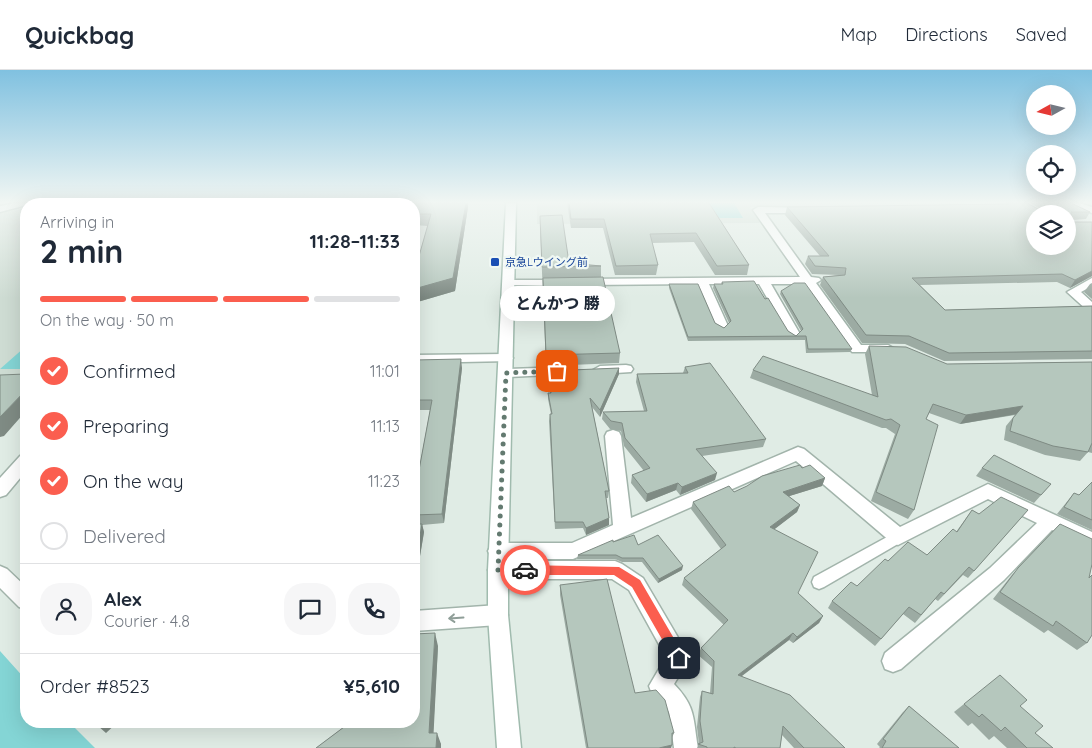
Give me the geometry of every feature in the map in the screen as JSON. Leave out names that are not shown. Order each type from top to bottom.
[{"type":"street","points":[[509,748],[498,615],[498,561],[510,235]]},
{"type":"street","points":[[776,235],[857,350],[904,350]]},
{"type":"street","points":[[763,280],[794,334]]},
{"type":"street","points":[[508,283],[828,280]]},
{"type":"street","points":[[702,281],[722,326]]},
{"type":"street","points":[[1092,281],[1073,292],[1092,308]]},
{"type":"street","points":[[420,359],[584,370],[626,369]]},
{"type":"street","points":[[613,436],[623,529]]},
{"type":"street","points":[[498,561],[573,551],[798,453],[898,536],[988,491],[1049,522],[1092,541]]},
{"type":"street","points":[[0,490],[20,467]]},
{"type":"street","points":[[893,661],[997,574],[1049,522]]},
{"type":"street","points":[[498,561],[615,570],[636,584],[679,658],[660,686],[680,707],[686,748]]},
{"type":"street","points":[[0,575],[20,594]]},
{"type":"street","points":[[420,621],[498,615]]},
{"type":"lane","points":[[819,582],[898,536]]},
{"type":"shaded area","points":[[0,235],[20,235],[20,374],[0,375]]},
{"type":"water","points":[[20,351],[20,369],[0,369]]},
{"type":"water","points":[[0,651],[20,673],[20,728],[75,728],[95,748],[0,748]]},
{"type":"building","points":[[425,235],[461,235],[453,278],[420,287],[420,252]]},
{"type":"building","points":[[541,235],[565,235],[569,263],[601,266],[542,267]]},
{"type":"building","points":[[608,235],[650,235],[658,265],[616,266]]},
{"type":"building","points":[[697,235],[729,235],[749,265],[717,266]]},
{"type":"building","points":[[811,235],[1026,235],[1026,255],[1076,255],[1076,235],[1092,235],[1092,271],[1075,280],[1062,274],[912,278],[945,310],[1092,306],[1092,351],[949,353],[909,336],[866,335],[823,277],[845,275],[846,268],[815,266],[808,256],[829,256]]},
{"type":"building","points":[[603,277],[620,353],[546,355],[543,278]]},
{"type":"building","points":[[754,281],[765,299],[768,298],[788,331],[796,336],[803,329],[781,291],[794,283],[805,283],[852,349],[808,349],[806,336],[688,337],[669,284],[698,284],[715,323],[724,328],[731,321],[714,284]]},
{"type":"building","points":[[869,346],[906,347],[947,364],[1092,362],[1092,443],[1088,452],[1053,446],[1010,431],[1013,418],[1023,406],[966,415],[933,404],[926,419],[938,425],[914,510],[876,492],[900,425],[891,419],[886,420],[753,370],[763,356],[878,397]]},
{"type":"building","points":[[461,359],[442,514],[420,515],[420,465],[432,400],[420,400],[420,360]]},
{"type":"building","points":[[710,363],[766,439],[696,449],[717,473],[682,487],[678,483],[647,494],[632,475],[650,468],[625,438],[622,423],[611,421],[603,412],[647,411],[637,374],[688,373],[685,367]]},
{"type":"building","points":[[619,368],[600,410],[590,398],[609,491],[605,491],[609,518],[586,528],[583,522],[555,522],[550,414],[552,414],[548,393],[551,393],[548,371]]},
{"type":"building","points":[[20,374],[20,396],[0,417],[0,375]]},
{"type":"building","points":[[994,455],[1051,484],[1041,495],[982,468]]},
{"type":"building","points":[[800,465],[802,468],[810,465],[825,478],[783,492],[800,505],[770,527],[818,552],[798,593],[823,616],[797,637],[793,633],[738,675],[790,695],[845,748],[804,748],[783,726],[780,748],[707,748],[698,744],[703,742],[700,721],[702,691],[713,694],[714,661],[701,648],[728,620],[684,578],[726,545],[693,502],[729,486],[734,492],[762,476]]},
{"type":"building","points":[[1092,482],[1092,520],[1064,507],[1074,493],[1079,495]]},
{"type":"building","points":[[1001,497],[1028,510],[974,571],[969,567],[944,594],[941,592],[921,615],[909,607],[881,639],[832,601],[851,582],[857,586],[885,559],[888,561],[908,542],[927,555],[953,529],[957,532],[972,510],[979,514]]},
{"type":"building","points":[[1060,524],[1092,539],[1092,564],[1089,578],[1092,575],[1092,635],[1087,643],[1056,621],[1053,626],[1000,592],[1018,568]]},
{"type":"building","points":[[634,535],[638,545],[658,535],[683,566],[659,579],[643,558],[622,558],[616,555],[578,555],[613,540],[613,542]]},
{"type":"building","points":[[607,579],[635,693],[656,690],[665,700],[674,733],[672,733],[672,745],[659,748],[588,748],[560,585]]},
{"type":"building","points":[[435,633],[429,733],[437,733],[436,748],[316,748],[343,728],[420,728],[420,634]]},
{"type":"building","points":[[1000,675],[1027,700],[1020,706],[1043,726],[1035,733],[1053,748],[1027,748],[1005,727],[1001,731],[982,714],[979,717],[964,704]]},
{"type":"building","points":[[909,706],[959,748],[882,748],[886,741],[883,739]]},
{"type":"way so far","points":[[525,570],[498,570],[506,373],[557,371]]},
{"type":"place","name":"京急Lウイング前","points":[[495,262]]},
{"type":"place","name":"とんかつ 勝","points":[[557,371]]},
{"type":"route","points":[[525,570],[615,570],[636,584],[679,658]]}]
